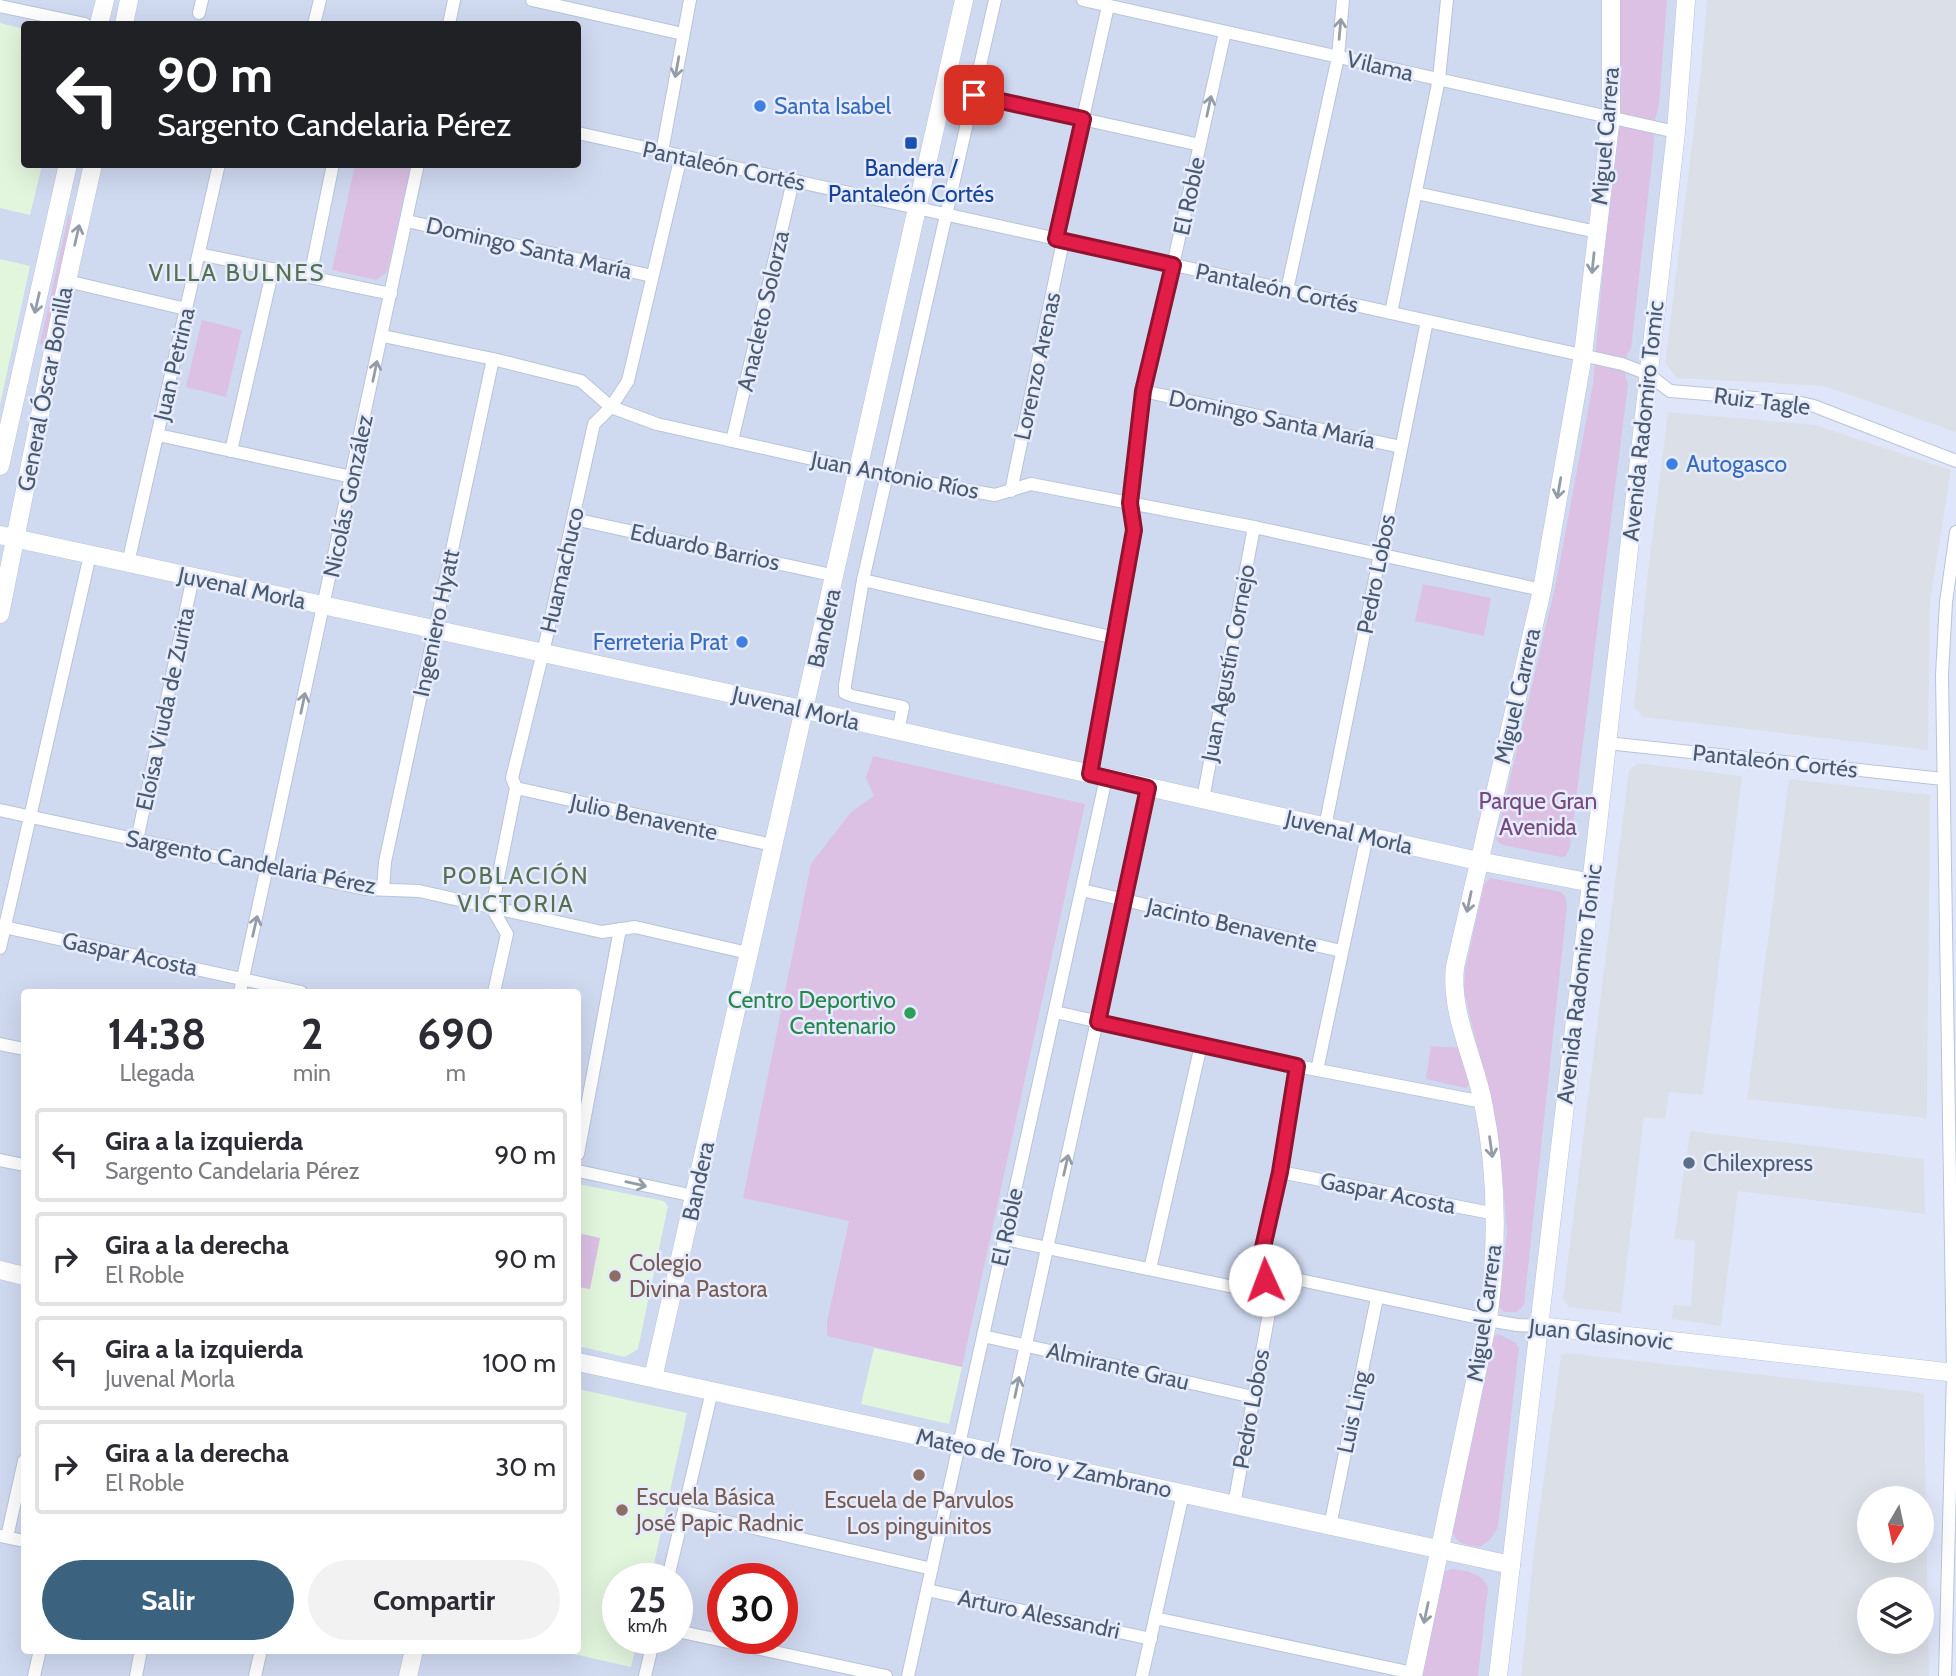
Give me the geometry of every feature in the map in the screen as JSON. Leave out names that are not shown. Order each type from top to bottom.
[{"type":"street","points":[[100,21],[105,0]]},
{"type":"street","points":[[125,21],[129,0]]},
{"type":"street","points":[[315,21],[320,0]]},
{"type":"street","points":[[450,21],[454,0]]},
{"type":"street","points":[[532,0],[571,4],[683,34]]},
{"type":"street","points":[[662,152],[690,0]]},
{"type":"street","name":"Bandera","points":[[653,1378],[772,845],[806,710],[964,0]]},
{"type":"street","name":"Bandera","points":[[898,731],[903,707],[845,693],[845,685],[863,580],[995,0]]},
{"type":"street","name":"Vilama","points":[[1083,0],[1676,132]]},
{"type":"street","points":[[1287,290],[1338,57],[1343,0]]},
{"type":"street","points":[[1391,313],[1439,79],[1447,0]]},
{"type":"street","name":"Miguel Carrera","points":[[1440,1550],[1488,1320],[1495,1261],[1493,1162],[1483,1102],[1457,1012],[1455,967],[1542,590],[1583,355],[1611,116],[1611,0]]},
{"type":"street","name":"Avenida Radomiro Tomic","points":[[1498,1676],[1592,883],[1676,132],[1686,0]]},
{"type":"street","points":[[0,6],[71,21]]},
{"type":"street","name":"Lorenzo Arenas","points":[[1011,491],[1083,119],[1108,6]]},
{"type":"street","name":"El Roble","points":[[908,1676],[1082,890],[1115,638],[1134,530],[1130,503],[1143,391],[1225,32]]},
{"type":"street","points":[[974,95],[1200,145]]},
{"type":"street","name":"Pantaleón Cortés","points":[[581,134],[1583,355],[1622,364],[1648,374]]},
{"type":"street","name":"Huamachuco","points":[[492,908],[516,788],[512,778],[594,424],[611,407],[628,381],[681,156]]},
{"type":"street","name":"General Óscar Bonilla","points":[[0,466],[67,168]]},
{"type":"street","name":"General Óscar Bonilla","points":[[0,614],[8,537],[92,168]]},
{"type":"street","name":"Juan Petrina","points":[[128,563],[218,168]]},
{"type":"street","points":[[310,277],[332,168]]},
{"type":"street","name":"Nicolás González","points":[[241,986],[417,168]]},
{"type":"street","name":"Anacleto Solorza","points":[[732,441],[793,181]]},
{"type":"street","points":[[1416,192],[1597,232]]},
{"type":"street","name":"Domingo Santa María","points":[[407,221],[652,275]]},
{"type":"street","points":[[199,254],[391,295]]},
{"type":"street","points":[[231,451],[272,270]]},
{"type":"street","points":[[66,281],[186,309]]},
{"type":"street","name":"Pedro Lobos","points":[[1325,827],[1427,321]]},
{"type":"street","name":"Juan Antonio Ríos","points":[[383,336],[581,381],[611,407],[657,424],[888,476],[995,495],[1031,484],[1254,527],[1542,590]]},
{"type":"street","name":"Ingeniero Hyatt","points":[[383,889],[384,862],[493,359]]},
{"type":"street","name":"Ruiz Tagle","points":[[1648,374],[1666,390],[1680,393],[1791,401],[1814,406],[1956,461]]},
{"type":"street","name":"Domingo Santa María","points":[[1143,391],[1401,447]]},
{"type":"street","points":[[158,435],[352,477]]},
{"type":"street","name":"Eduardo Barrios","points":[[574,519],[836,576]]},
{"type":"street","name":"Juan Agustín Cornejo","points":[[1203,799],[1254,527]]},
{"type":"street","points":[[1944,1676],[1954,1373],[1942,675],[1947,602],[1956,532]]},
{"type":"street","name":"Juvenal Morla","points":[[8,537],[806,710],[1478,861],[1592,883]]},
{"type":"street","points":[[0,948],[2,926],[90,555]]},
{"type":"street","name":"Eloísa Viuda de Zurita","points":[[137,840],[193,577]]},
{"type":"street","points":[[863,580],[1115,638]]},
{"type":"street","name":"Pantaleón Cortés","points":[[1607,743],[1943,779]]},
{"type":"street","name":"Julio Benavente","points":[[516,788],[772,845]]},
{"type":"street","name":"El Roble","points":[[1002,1454],[1148,788]]},
{"type":"street","name":"Sargento Candelaria Pérez","points":[[0,810],[355,887],[419,891],[602,932],[635,927],[748,953]]},
{"type":"street","points":[[1317,1070],[1340,951],[1367,836]]},
{"type":"street","name":"Jacinto Benavente","points":[[1082,890],[1340,951]]},
{"type":"street","points":[[492,908],[507,933],[495,989]]},
{"type":"street","name":"Gaspar Acosta","points":[[2,926],[241,986],[271,989]]},
{"type":"street","points":[[581,1138],[620,929]]},
{"type":"street","points":[[1055,1012],[1297,1066],[1483,1102]]},
{"type":"street","points":[[0,1044],[21,1048]]},
{"type":"street","points":[[1150,1269],[1201,1045]]},
{"type":"street","name":"Pedro Lobos","points":[[1234,1505],[1271,1302],[1262,1252],[1280,1172],[1297,1066]]},
{"type":"street","points":[[0,1160],[21,1164]]},
{"type":"street","points":[[581,1172],[694,1196]]},
{"type":"street","name":"Gaspar Acosta","points":[[1280,1172],[1496,1214]]},
{"type":"street","name":"Juan Glasinovic","points":[[1005,1239],[1243,1289],[1265,1280],[1286,1277],[1517,1325],[1954,1373]]},
{"type":"street","points":[[0,1270],[21,1275]]},
{"type":"street","name":"Luis Ling","points":[[1330,1526],[1377,1298]]},
{"type":"street","name":"Almirante Grau","points":[[983,1336],[1253,1396]]},
{"type":"street","name":"Mateo de Toro y Zambrano","points":[[581,1363],[1511,1564]]},
{"type":"street","points":[[672,1563],[712,1391]]},
{"type":"street","points":[[21,1472],[4,1536],[21,1540]]},
{"type":"street","points":[[1142,1676],[1183,1494]]},
{"type":"street","name":"Arturo Alessandri","points":[[684,1512],[932,1569]]},
{"type":"street","points":[[1413,1674],[1440,1550]]},
{"type":"street","name":"Arturo Alessandri","points":[[927,1590],[1151,1639]]},
{"type":"street","name":"Arturo Alessandri","points":[[1155,1618],[1413,1674]]},
{"type":"street","points":[[693,1634],[886,1676]]},
{"type":"street","points":[[34,1676],[39,1654]]},
{"type":"street","points":[[136,1676],[140,1654]]},
{"type":"street","points":[[255,1676],[260,1654]]},
{"type":"street","points":[[408,1676],[413,1654]]},
{"type":"street","points":[[645,1676],[650,1654]]},
{"type":"shaded area","points":[[0,0],[1691,0],[1504,1676],[0,1676]]},
{"type":"shaded area","points":[[1707,0],[1956,0],[1956,432],[1824,386],[1677,378],[1665,364],[1701,71]]},
{"type":"shaded area","points":[[0,23],[21,28],[21,168],[41,168],[30,215],[0,208]]},
{"type":"shaded area","points":[[0,259],[30,266],[0,405]]},
{"type":"shaded area","points":[[1668,412],[1816,425],[1951,470],[1930,602],[1928,750],[1643,717],[1634,707]]},
{"type":"shaded area","points":[[1638,763],[1742,776],[1703,1095],[1669,1092],[1665,1119],[1644,1117],[1621,1313],[1569,1307],[1563,1299],[1629,770]]},
{"type":"shaded area","points":[[1789,779],[1930,795],[1927,1118],[1747,1099]]},
{"type":"shaded area","points":[[1690,1131],[1924,1159],[1925,1214],[1738,1191],[1721,1326],[1672,1319],[1673,1305],[1691,1306],[1695,1241],[1674,1239]]},
{"type":"shaded area","name":"Colegio Divina Pastora","points":[[581,1185],[664,1201],[668,1206],[638,1349],[625,1357],[581,1347]]},
{"type":"shaded area","points":[[874,1348],[962,1367],[949,1424],[861,1404]]},
{"type":"shaded area","points":[[1567,1353],[1924,1393],[1926,1486],[1857,1486],[1857,1563],[1927,1563],[1927,1577],[1857,1577],[1857,1654],[1929,1654],[1929,1676],[1521,1676],[1534,1549],[1561,1355]]},
{"type":"shaded area","name":"Escuela Básica José Papic Radnic","points":[[581,1390],[687,1413],[654,1563],[602,1563],[602,1654],[634,1654],[631,1667],[574,1654],[581,1654]]},
{"type":"green space","name":"Parque Gran Avenida","points":[[1617,0],[1667,0],[1659,104],[1653,129],[1654,143],[1631,349],[1626,356],[1625,375],[1628,384],[1570,847],[1566,856],[1561,857],[1503,845],[1496,838],[1556,583],[1593,384],[1616,116]]},
{"type":"green space","points":[[354,168],[410,168],[387,272],[376,280],[332,270]]},
{"type":"green space","points":[[69,213],[72,226],[48,347],[40,344]]},
{"type":"green space","points":[[202,320],[242,330],[226,397],[186,387]]},
{"type":"green space","points":[[1423,584],[1491,598],[1484,636],[1415,621]]},
{"type":"green space","name":"Centro Deportivo Centenario","points":[[873,756],[1085,804],[962,1367],[827,1336],[827,1322],[849,1221],[743,1198],[811,864],[851,812],[874,796],[866,778]]},
{"type":"green space","name":"Parque Gran Avenida","points":[[1490,878],[1561,892],[1565,896],[1567,906],[1524,1305],[1517,1312],[1504,1312],[1499,1306],[1507,1232],[1502,1173],[1487,1089],[1464,990],[1465,971],[1484,885]]},
{"type":"green space","points":[[1431,1046],[1461,1048],[1469,1084],[1466,1088],[1426,1079]]},
{"type":"green space","points":[[581,1234],[600,1238],[590,1289],[581,1288]]},
{"type":"green space","points":[[1498,1334],[1515,1342],[1519,1348],[1498,1527],[1490,1540],[1480,1547],[1459,1541],[1452,1530],[1493,1338]]},
{"type":"green space","points":[[1452,1569],[1477,1575],[1488,1587],[1478,1676],[1419,1676],[1443,1572]]},
{"type":"place","name":"Santa Isabel","points":[[760,106]]},
{"type":"place","name":"Bandera / Pantaleón Cortés","points":[[911,143]]},
{"type":"place","name":"Autogasco","points":[[1672,464]]},
{"type":"place","name":"Ferreteria Prat","points":[[742,642]]},
{"type":"place","name":"Centro Deportivo Centenario","points":[[910,1013]]},
{"type":"place","name":"Chilexpress","points":[[1689,1163]]},
{"type":"place","name":"Colegio Divina Pastora","points":[[615,1276]]},
{"type":"place","name":"Escuela de Parvulos Los pinguinitos","points":[[919,1475]]},
{"type":"place","name":"Escuela Básica José Papic Radnic","points":[[622,1510]]},
{"type":"district","name":"VILLA BULNES","points":[[237,273]]},
{"type":"district","name":"POBLACIÓN VICTORIA","points":[[516,890]]},
{"type":"route","points":[[974,95],[1083,119],[1056,239],[1173,265],[1143,391],[1130,503],[1134,530],[1090,774],[1148,788],[1098,1022],[1297,1066],[1280,1172],[1262,1252],[1265,1280]]}]
